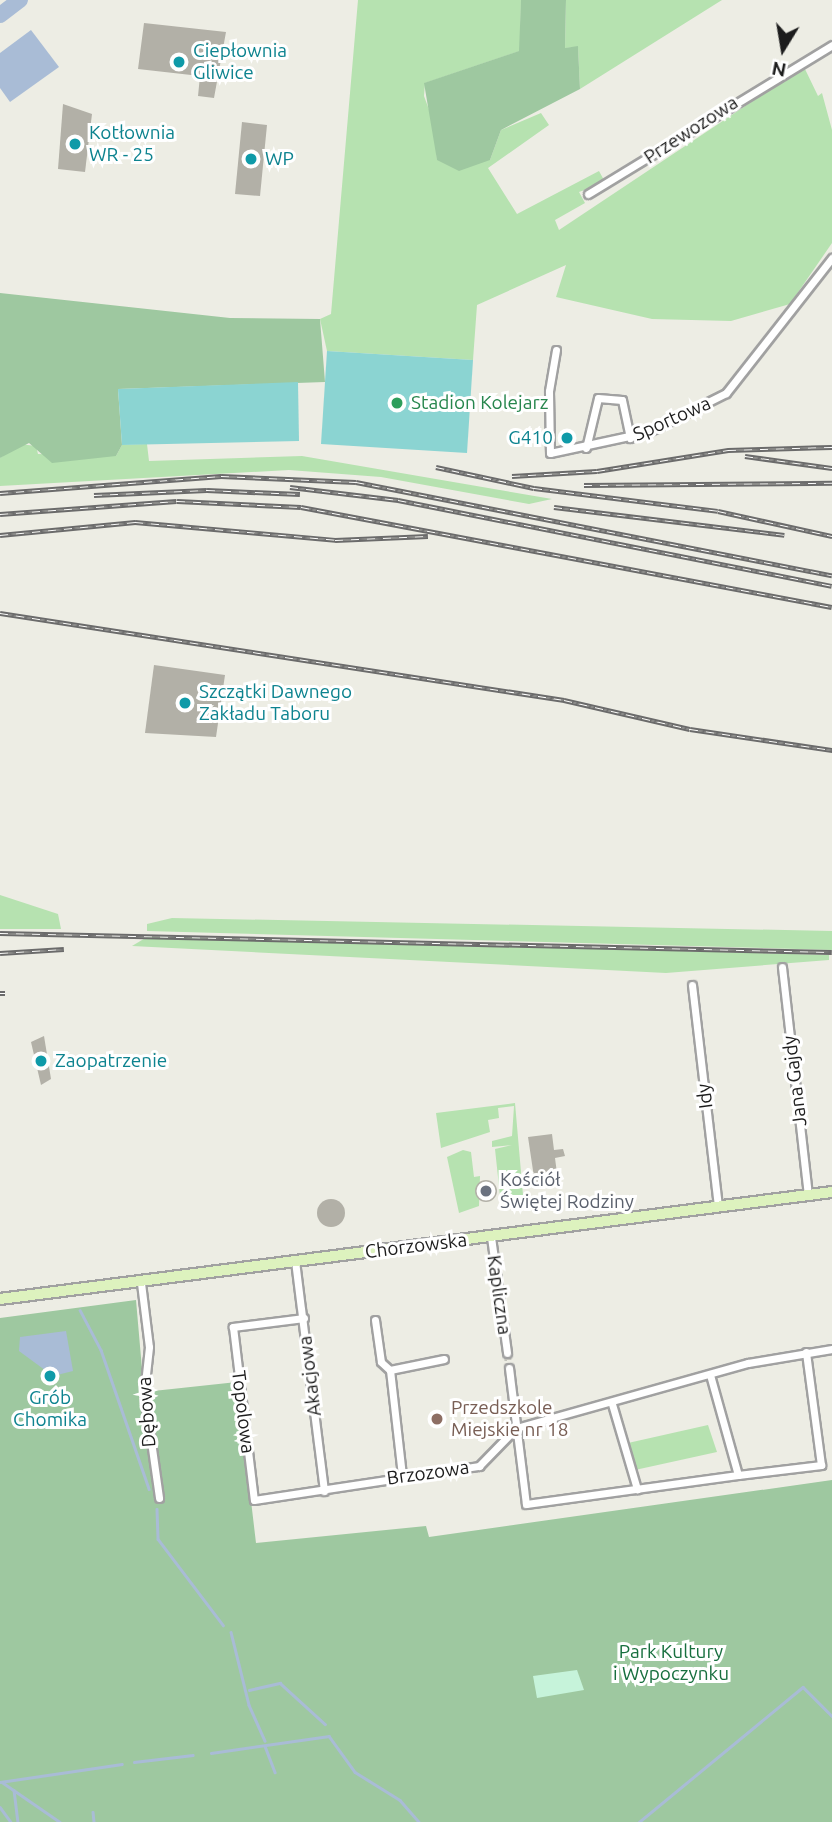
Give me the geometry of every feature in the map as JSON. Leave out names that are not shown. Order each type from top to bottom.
[{"type":"main road","name":"Chorzowska","points":[[0,1299],[141,1283],[832,1192]]},
{"type":"street","name":"Przewozowa","points":[[588,194],[832,45]]},
{"type":"street","name":"Sportowa","points":[[555,350],[551,453],[630,438],[726,393],[832,258]]},
{"type":"street","points":[[586,448],[598,397],[622,400],[630,438]]},
{"type":"street","name":"Jana Gajdy","points":[[782,967],[808,1195]]},
{"type":"street","name":"Idy","points":[[692,985],[718,1206]]},
{"type":"street","name":"Kapliczna","points":[[491,1237],[508,1353]]},
{"type":"street","name":"Akacjowa","points":[[295,1261],[324,1490]]},
{"type":"street","name":"Dębowa","points":[[141,1283],[149,1346],[144,1392],[159,1498]]},
{"type":"street","name":"Topolowa","points":[[304,1318],[233,1326],[254,1500],[324,1490]]},
{"type":"street","points":[[375,1320],[381,1362],[390,1370],[402,1476]]},
{"type":"street","points":[[516,1427],[612,1404],[710,1375],[806,1352],[832,1349]]},
{"type":"street","points":[[509,1368],[526,1503],[821,1465],[806,1352]]},
{"type":"street","points":[[390,1370],[444,1359]]},
{"type":"street","points":[[710,1375],[738,1475]]},
{"type":"street","points":[[612,1404],[637,1489]]},
{"type":"street","name":"Brzozowa","points":[[324,1490],[479,1466],[516,1427]]},
{"type":"green space","points":[[358,0],[521,0],[520,51],[425,83],[424,96],[435,126],[437,160],[490,160],[501,130],[541,113],[549,125],[488,168],[517,214],[599,171],[605,182],[579,192],[585,203],[555,220],[559,230],[804,67],[818,96],[822,93],[832,130],[832,243],[790,304],[731,321],[652,319],[556,297],[566,265],[477,305],[473,360],[327,351],[320,319],[331,314]]},
{"type":"green space","points":[[521,0],[566,0],[565,48],[578,46],[580,89],[501,130],[490,160],[459,171],[437,160],[424,83],[519,51]]},
{"type":"green space","points":[[566,0],[722,0],[580,89],[578,47],[565,48]]},
{"type":"green space","points":[[0,293],[230,318],[320,319],[325,382],[118,389],[122,445],[116,456],[52,463],[29,443],[0,458]]},
{"type":"green space","points":[[20,444],[36,446],[38,454],[116,456],[122,445],[147,444],[149,461],[302,456],[552,499],[529,504],[381,477],[289,470],[0,486],[0,458]]},
{"type":"green space","points":[[0,895],[58,914],[61,929],[0,929]]},
{"type":"green space","points":[[172,918],[832,931],[832,950],[147,931],[147,924]]},
{"type":"green space","points":[[147,937],[829,955],[829,960],[666,973],[132,946]]},
{"type":"green space","points":[[515,1103],[523,1195],[519,1205],[500,1196],[495,1149],[512,1145],[492,1147],[492,1141],[512,1136],[514,1106],[498,1108],[499,1118],[488,1120],[490,1132],[441,1148],[436,1113]]},
{"type":"green space","points":[[463,1150],[471,1152],[474,1177],[480,1176],[479,1206],[459,1213],[447,1157]]},
{"type":"green space","name":"Park Kultury i Wypoczynku","points":[[136,1300],[144,1392],[237,1382],[256,1543],[426,1526],[429,1537],[832,1480],[832,1822],[0,1822],[0,1318]]},
{"type":"green space","points":[[708,1425],[717,1452],[635,1470],[628,1443]]},
{"type":"green space","points":[[577,1670],[584,1690],[537,1698],[533,1676]]},
{"type":"shaded area","points":[[31,30],[59,67],[10,102],[0,88],[0,53]]},
{"type":"shaded area","name":"Stadion Kolejarz","points":[[327,351],[473,360],[467,453],[321,444]]},
{"type":"shaded area","points":[[298,382],[299,441],[122,445],[118,389]]},
{"type":"shaded area","points":[[66,1331],[73,1371],[53,1376],[19,1351],[20,1337]]},
{"type":"building","name":"Ciepłownia Gliwice","points":[[144,23],[226,32],[214,98],[198,96],[200,76],[138,69]]},
{"type":"building","name":"Kotłownia WR - 25","points":[[63,104],[92,114],[85,172],[58,169]]},
{"type":"building","name":"WP","points":[[242,122],[267,125],[260,196],[235,194]]},
{"type":"building","name":"Szczątki Dawnego Zakładu Taboru","points":[[154,665],[225,675],[216,737],[145,733]]},
{"type":"building","name":"Zaopatrzenie","points":[[44,1036],[51,1079],[41,1085],[31,1042]]},
{"type":"building","points":[[552,1134],[554,1150],[563,1149],[565,1156],[555,1158],[558,1181],[535,1184],[528,1137]]},
{"type":"building","name":"Kościół Świętej Rodziny","points":[[486,1180],[494,1183],[497,1191],[494,1199],[486,1202],[478,1199],[475,1191],[478,1183]]},
{"type":"building","points":[[331,1199],[341,1203],[345,1213],[341,1223],[331,1227],[321,1223],[317,1213],[321,1203]]},
{"type":"waterway","points":[[0,15],[20,0]]},
{"type":"waterway","points":[[80,1310],[101,1350],[149,1489]]},
{"type":"waterway","points":[[157,1509],[158,1539],[223,1625]]},
{"type":"waterway","points":[[231,1632],[249,1705],[265,1741]]},
{"type":"waterway","points":[[249,1690],[280,1683],[325,1724]]},
{"type":"waterway","points":[[639,1822],[803,1687],[832,1716]]},
{"type":"waterway","points":[[211,1753],[329,1736],[355,1772],[400,1800],[419,1822]]},
{"type":"waterway","points":[[265,1746],[275,1772]]},
{"type":"waterway","points":[[134,1762],[193,1755]]},
{"type":"waterway","points":[[0,1782],[122,1764]]},
{"type":"waterway","points":[[2,1782],[60,1822]]},
{"type":"waterway","points":[[14,1790],[18,1822]]},
{"type":"waterway","points":[[0,1807],[11,1822]]},
{"type":"waterway","points":[[93,1812],[94,1822]]},
{"type":"tunnel","points":[[507,1353],[509,1368]]},
{"type":"railway","points":[[512,476],[597,471],[728,450],[832,447]]},
{"type":"railway","points":[[745,456],[832,468]]},
{"type":"railway","points":[[436,467],[534,488],[718,511],[832,536]]},
{"type":"railway","points":[[0,493],[221,476],[356,482],[832,575]]},
{"type":"railway","points":[[584,485],[832,483]]},
{"type":"railway","points":[[290,487],[398,500],[832,586]]},
{"type":"railway","points":[[94,495],[207,490],[300,494]]},
{"type":"railway","points":[[0,514],[177,501],[301,507],[832,607]]},
{"type":"railway","points":[[554,507],[784,535]]},
{"type":"railway","points":[[0,535],[135,522],[335,540],[428,536]]},
{"type":"railway","points":[[0,613],[564,700],[690,729],[832,750]]},
{"type":"railway","points":[[0,933],[832,952]]},
{"type":"railway","points":[[0,953],[64,949]]},
{"type":"railway","points":[[0,993],[5,993]]},
{"type":"place","name":"Ciepłownia Gliwice","points":[[179,62]]},
{"type":"place","name":"Kotłownia WR - 25","points":[[75,144]]},
{"type":"place","name":"WP","points":[[251,159]]},
{"type":"place","name":"Stadion Kolejarz","points":[[397,403]]},
{"type":"place","name":"G410","points":[[567,438]]},
{"type":"place","name":"Szczątki Dawnego Zakładu Taboru","points":[[185,703]]},
{"type":"place","name":"Zaopatrzenie","points":[[41,1061]]},
{"type":"place","name":"Kościół Świętej Rodziny","points":[[486,1191]]},
{"type":"place","name":"Grób Chomika","points":[[50,1376]]},
{"type":"place","name":"Przedszkole Miejskie nr 18","points":[[437,1419]]}]
